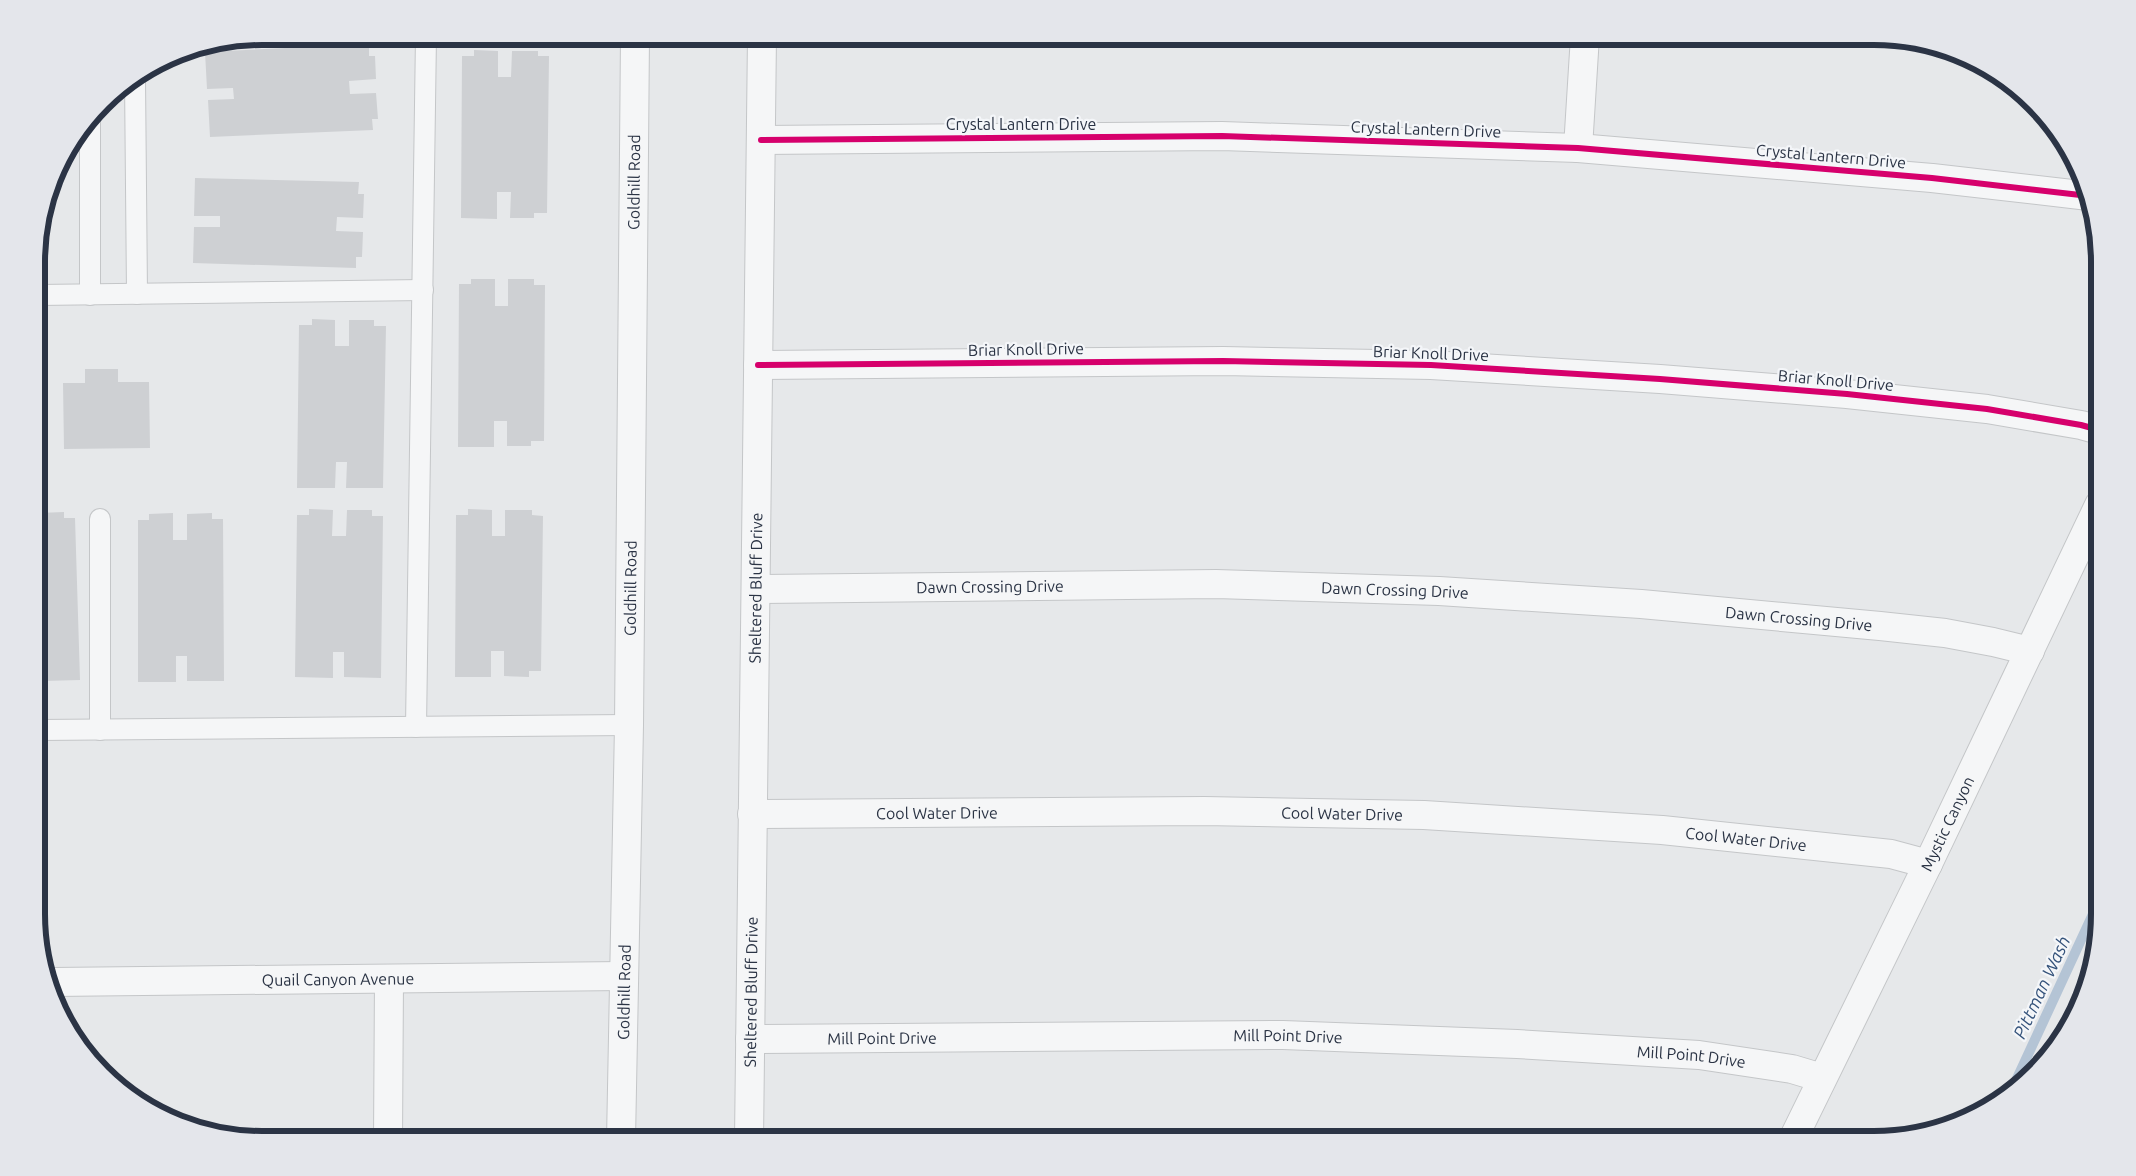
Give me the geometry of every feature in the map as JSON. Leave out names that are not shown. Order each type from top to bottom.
[{"type":"street","name":"Goldhill Road","points":[[621,1131],[629,726],[636,45]]},
{"type":"street","name":"Sheltered Bluff Drive","points":[[749,1131],[762,45]]},
{"type":"street","points":[[1578,148],[1584,45]]},
{"type":"street","name":"Crystal Lantern Drive","points":[[760,140],[1222,136],[1578,148],[1932,178],[2080,195]]},
{"type":"street","name":"Briar Knoll Drive","points":[[758,366],[1223,360],[1432,366],[1660,379],[1847,394],[1987,409],[2091,428]]},
{"type":"street","name":"Mystic Canyon","points":[[1797,1131],[1928,864],[2091,522]]},
{"type":"street","name":"Dawn Crossing Drive","points":[[756,589],[1216,584],[1439,591],[1641,604],[1880,626],[1955,635],[2030,651]]},
{"type":"street","name":"Cool Water Drive","points":[[752,814],[1204,811],[1424,815],[1662,830],[1891,854],[1928,864]]},
{"type":"street","name":"Quail Canyon Avenue","points":[[56,982],[389,980],[623,976]]},
{"type":"street","points":[[388,1131],[389,980]]},
{"type":"street","name":"Mill Point Drive","points":[[750,1039],[1282,1035],[1517,1044],[1699,1055],[1792,1069],[1822,1078]]},
{"type":"lane","points":[[416,727],[426,45]]},
{"type":"lane","points":[[135,87],[137,294]]},
{"type":"lane","points":[[90,130],[90,295]]},
{"type":"lane","points":[[45,296],[423,290]]},
{"type":"lane","points":[[100,519],[100,730]]},
{"type":"lane","points":[[45,730],[629,726]]},
{"type":"building","points":[[369,45],[369,56],[375,56],[376,79],[349,81],[350,94],[376,93],[378,119],[372,119],[373,130],[210,137],[208,100],[234,99],[233,88],[207,89],[206,52]]},
{"type":"building","points":[[474,50],[498,51],[498,77],[511,77],[512,51],[538,51],[538,56],[549,56],[547,213],[534,213],[534,218],[510,218],[511,192],[497,192],[497,219],[461,218],[462,56],[474,56]]},
{"type":"building","points":[[195,178],[359,182],[358,194],[364,194],[363,218],[337,217],[336,231],[363,232],[362,257],[356,257],[356,268],[193,263],[194,227],[220,227],[220,216],[194,216]]},
{"type":"building","points":[[471,279],[495,279],[495,306],[508,306],[508,279],[534,279],[534,285],[545,285],[544,441],[531,441],[531,446],[507,446],[507,421],[494,421],[494,447],[458,447],[459,284],[471,284]]},
{"type":"building","points":[[312,319],[335,320],[335,346],[349,346],[349,320],[374,320],[374,326],[386,326],[383,488],[346,488],[347,462],[336,462],[335,488],[297,488],[299,325],[312,325]]},
{"type":"building","points":[[85,369],[118,369],[118,382],[149,382],[150,448],[64,449],[63,383],[85,383]]},
{"type":"building","points":[[309,509],[333,510],[332,536],[346,536],[347,510],[372,510],[372,516],[383,516],[381,678],[344,677],[344,652],[333,652],[333,678],[295,677],[297,515],[309,515]]},
{"type":"building","points":[[468,509],[492,510],[492,536],[505,536],[505,510],[532,510],[532,515],[543,516],[541,671],[529,671],[529,677],[504,676],[504,651],[491,651],[491,677],[455,677],[456,515],[468,515]]},
{"type":"building","points":[[64,512],[64,518],[75,518],[80,680],[45,681],[45,513]]},
{"type":"building","points":[[173,513],[173,540],[187,540],[187,514],[212,513],[212,519],[223,519],[224,681],[187,681],[187,656],[176,656],[176,682],[138,682],[138,520],[149,520],[149,514]]},
{"type":"waterway","name":"Pittman Wash","points":[[2018,1076],[2091,918]]},
{"type":"cycle path","points":[[761,140],[1222,136],[1578,148],[1932,178],[2080,195]]},
{"type":"cycle path","points":[[758,365],[1223,361],[1431,365],[1660,379],[1847,394],[1987,409],[2091,428]]}]
